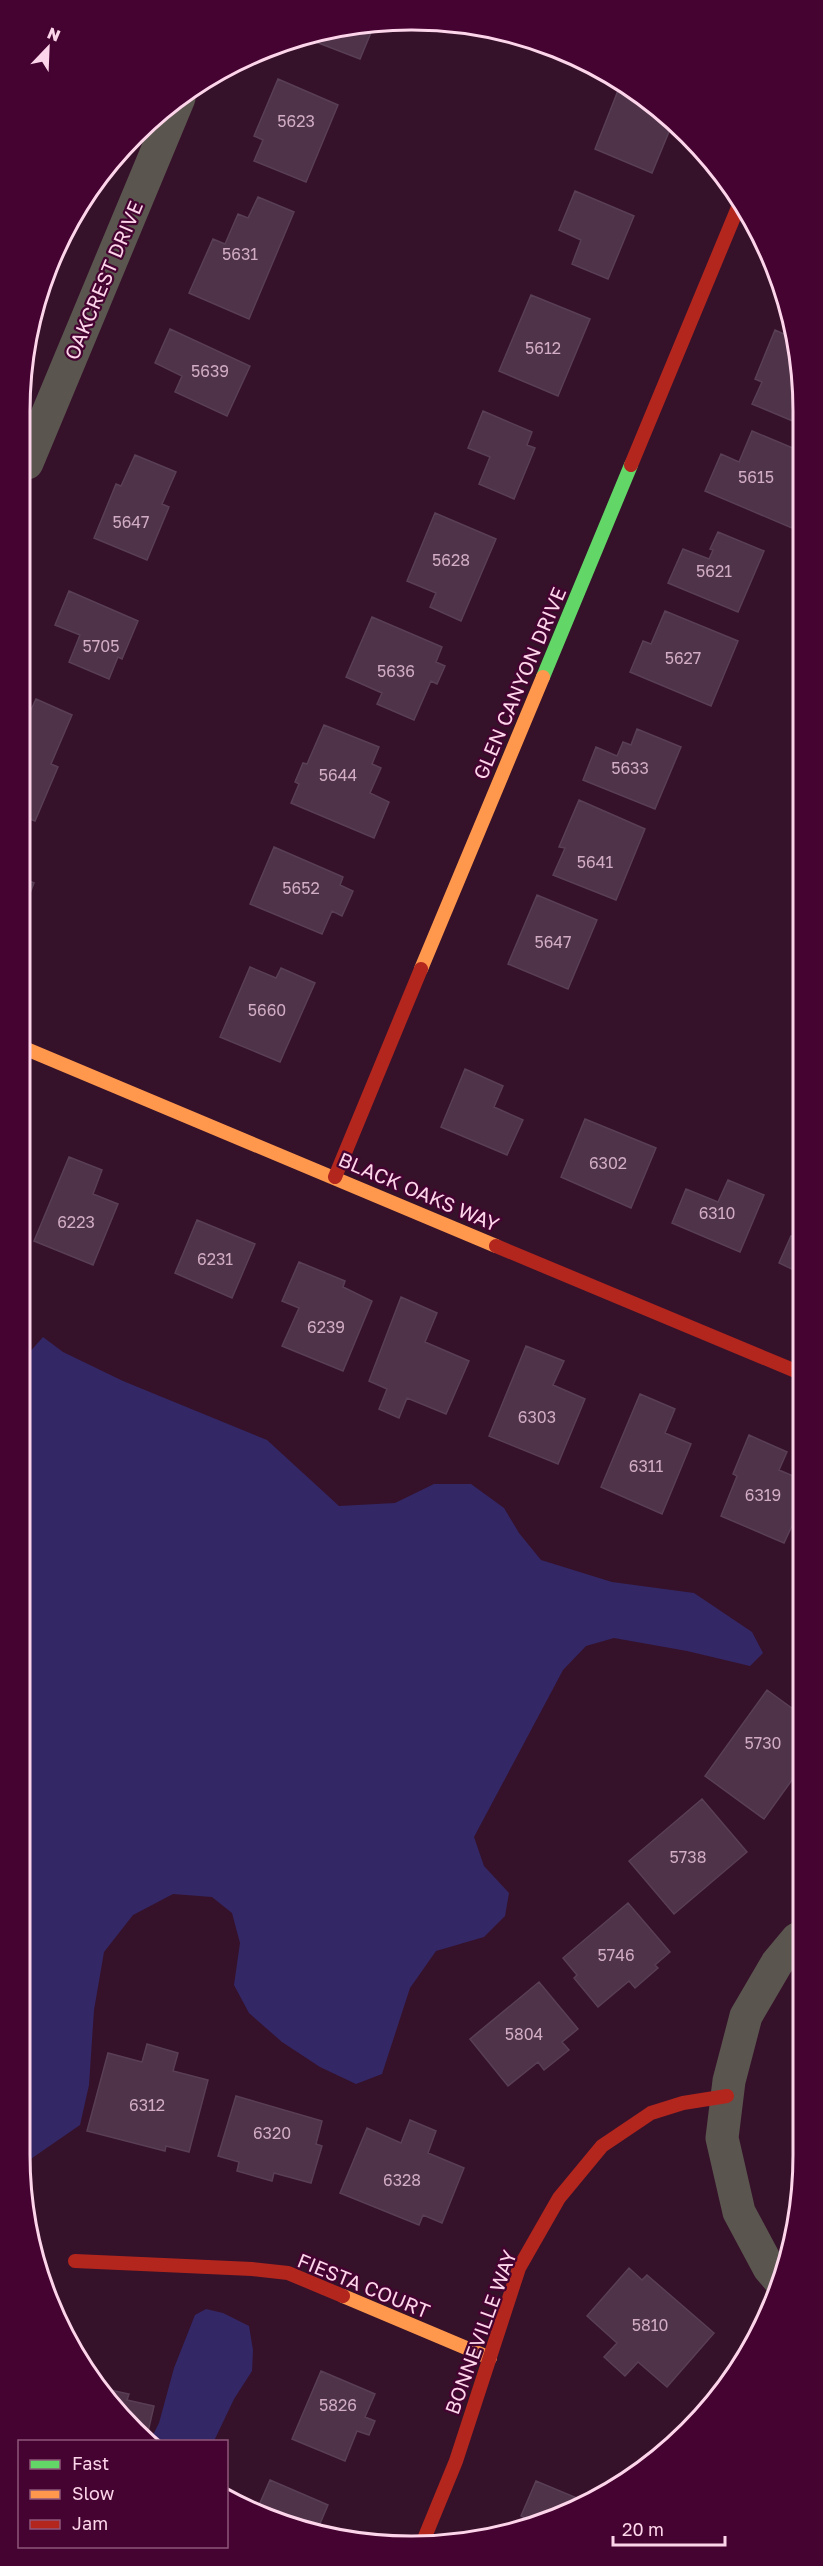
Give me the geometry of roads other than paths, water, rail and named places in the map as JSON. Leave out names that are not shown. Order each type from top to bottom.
[{"type":"street","name":"OAKCREST DRIVE","points":[[30,456],[172,115]]},
{"type":"street","name":"GLEN CANYON DRIVE","points":[[334,1177],[736,212]]},
{"type":"street","name":"BLACK OAKS WAY","points":[[30,1050],[793,1370]]},
{"type":"street","points":[[774,2274],[739,2212],[722,2138],[727,2096],[746,2016],[777,1963],[793,1943]]},
{"type":"street","name":"BONNEVILLE WAY","points":[[425,2535],[456,2461],[519,2268],[560,2198],[602,2146],[651,2114],[683,2103],[727,2096]]},
{"type":"street","name":"FIESTA COURT","points":[[75,2260],[288,2273],[490,2358]]}]
